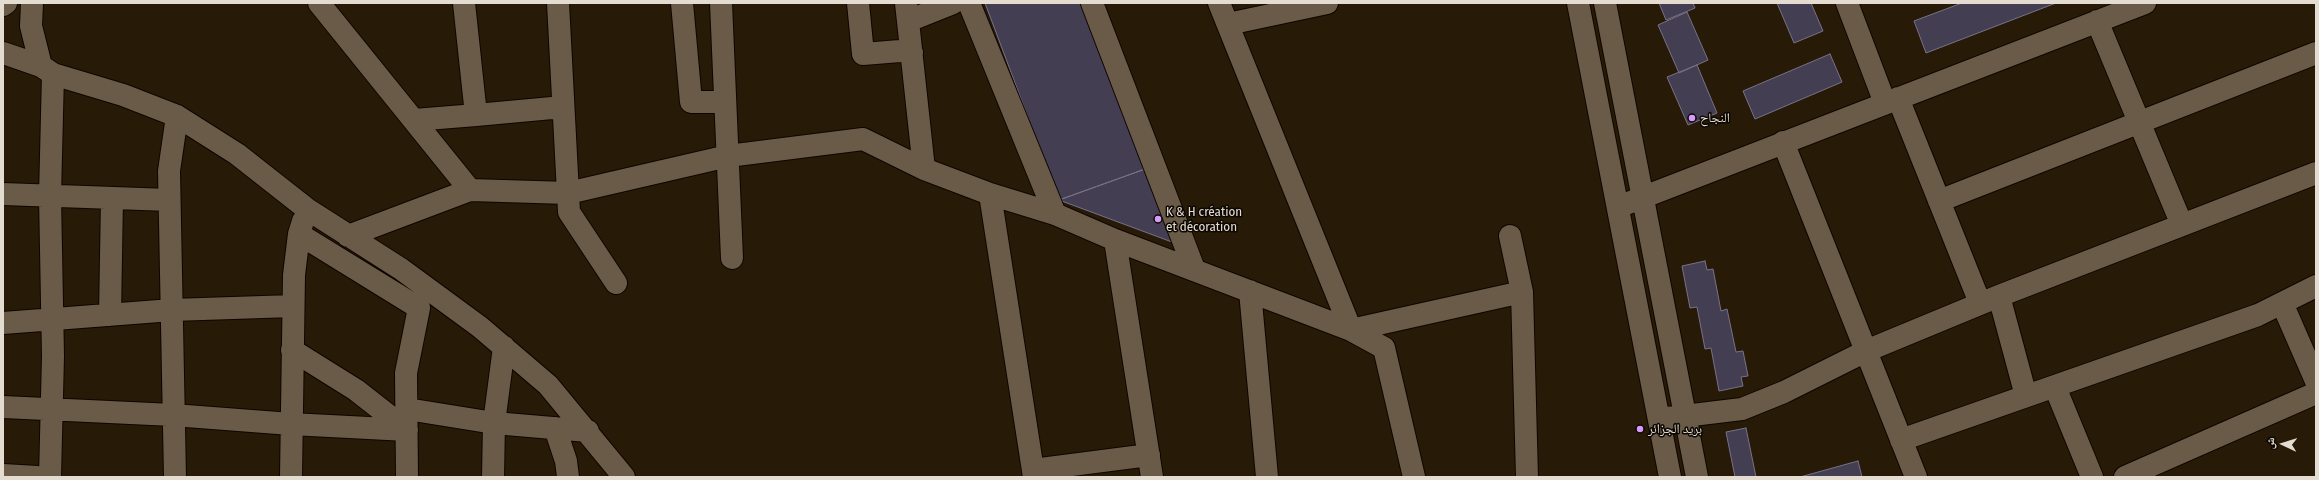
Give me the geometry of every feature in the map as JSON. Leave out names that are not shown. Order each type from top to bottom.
[{"type":"street","points":[[32,3],[31,26],[47,70],[52,319],[50,477]]},
{"type":"street","points":[[319,3],[470,190]]},
{"type":"street","points":[[464,3],[476,115]]},
{"type":"street","points":[[558,3],[569,212],[616,283]]},
{"type":"street","points":[[682,3],[691,102],[725,102]]},
{"type":"street","points":[[721,3],[732,258]]},
{"type":"street","points":[[858,3],[863,54],[900,51],[912,53]]},
{"type":"street","points":[[924,169],[907,12],[953,3]]},
{"type":"street","points":[[969,3],[1055,214]]},
{"type":"street","points":[[1092,3],[1194,269]]},
{"type":"street","points":[[1220,3],[1352,330]]},
{"type":"street","points":[[1228,24],[1327,3]]},
{"type":"street","points":[[1578,3],[1670,477]]},
{"type":"street","points":[[1605,3],[1696,477]]},
{"type":"street","points":[[1847,3],[1939,201],[1990,300],[2026,396]]},
{"type":"street","points":[[1618,207],[2097,21],[2137,4]]},
{"type":"street","points":[[2097,21],[2182,225]]},
{"type":"street","points":[[3,53],[47,70],[123,95],[177,116],[237,154],[307,209],[401,269],[480,327],[504,347],[548,385],[588,431],[624,477]]},
{"type":"street","points":[[1939,201],[2316,53]]},
{"type":"street","points":[[414,120],[563,107]]},
{"type":"street","points":[[175,477],[169,171],[177,116]]},
{"type":"street","points":[[348,236],[470,190],[568,193],[728,156],[863,139],[924,169],[990,194],[1055,214],[1115,240],[1352,330],[1384,348],[1414,477]]},
{"type":"street","points":[[1784,142],[1916,477]]},
{"type":"street","points":[[1659,419],[1742,409],[1784,392],[1866,351],[1990,300],[2316,172]]},
{"type":"street","points":[[3,194],[170,200]]},
{"type":"street","points":[[990,194],[1034,474],[1149,455]]},
{"type":"street","points":[[110,315],[112,198]]},
{"type":"street","points":[[291,477],[294,276],[299,234],[307,209]]},
{"type":"street","points":[[299,234],[419,308],[406,373],[407,477]]},
{"type":"street","points":[[1510,236],[1522,292],[1527,477]]},
{"type":"street","points":[[1115,240],[1152,477]]},
{"type":"street","points":[[1901,440],[2258,315],[2316,286]]},
{"type":"street","points":[[1250,291],[1267,477]]},
{"type":"street","points":[[1352,330],[1522,292]]},
{"type":"street","points":[[2282,303],[2316,381]]},
{"type":"street","points":[[3,323],[172,310],[293,306]]},
{"type":"street","points":[[492,477],[494,423],[504,347]]},
{"type":"street","points":[[292,350],[356,390],[407,419]]},
{"type":"street","points":[[2055,387],[2092,477]]},
{"type":"street","points":[[2125,477],[2316,393]]},
{"type":"street","points":[[3,407],[52,408],[173,415],[292,424],[407,419],[494,423],[588,431]]},
{"type":"street","points":[[555,428],[566,461],[568,477]]},
{"type":"street","points":[[3,475],[37,477]]},
{"type":"building","points":[[985,3],[1084,3],[1148,168],[1059,200]]},
{"type":"building","points":[[1659,3],[1693,3],[1695,8],[1666,20]]},
{"type":"building","points":[[1777,3],[1811,3],[1823,31],[1794,43]]},
{"type":"building","points":[[1962,3],[2056,3],[1926,53],[1914,21]]},
{"type":"building","points":[[1687,12],[1708,60],[1679,73],[1658,25]]},
{"type":"building","points":[[1830,54],[1842,82],[1755,119],[1743,91]]},
{"type":"building","points":[[1697,65],[1717,113],[1688,125],[1667,77]]},
{"type":"building","points":[[1148,168],[1180,245],[1059,200]]},
{"type":"building","points":[[1705,261],[1707,270],[1713,269],[1721,311],[1727,309],[1736,352],[1743,351],[1748,376],[1741,377],[1743,386],[1719,391],[1711,348],[1705,349],[1697,307],[1690,308],[1682,266]]},
{"type":"building","points":[[1746,428],[1756,477],[1735,477],[1726,432]]},
{"type":"building","points":[[1858,461],[1862,477],[1800,477]]},
{"type":"place","name":"النجاح","points":[[1692,118]]},
{"type":"place","name":"K & H création et décoration","points":[[1158,219]]},
{"type":"place","name":"بريد الجزائر","points":[[1640,429]]}]
